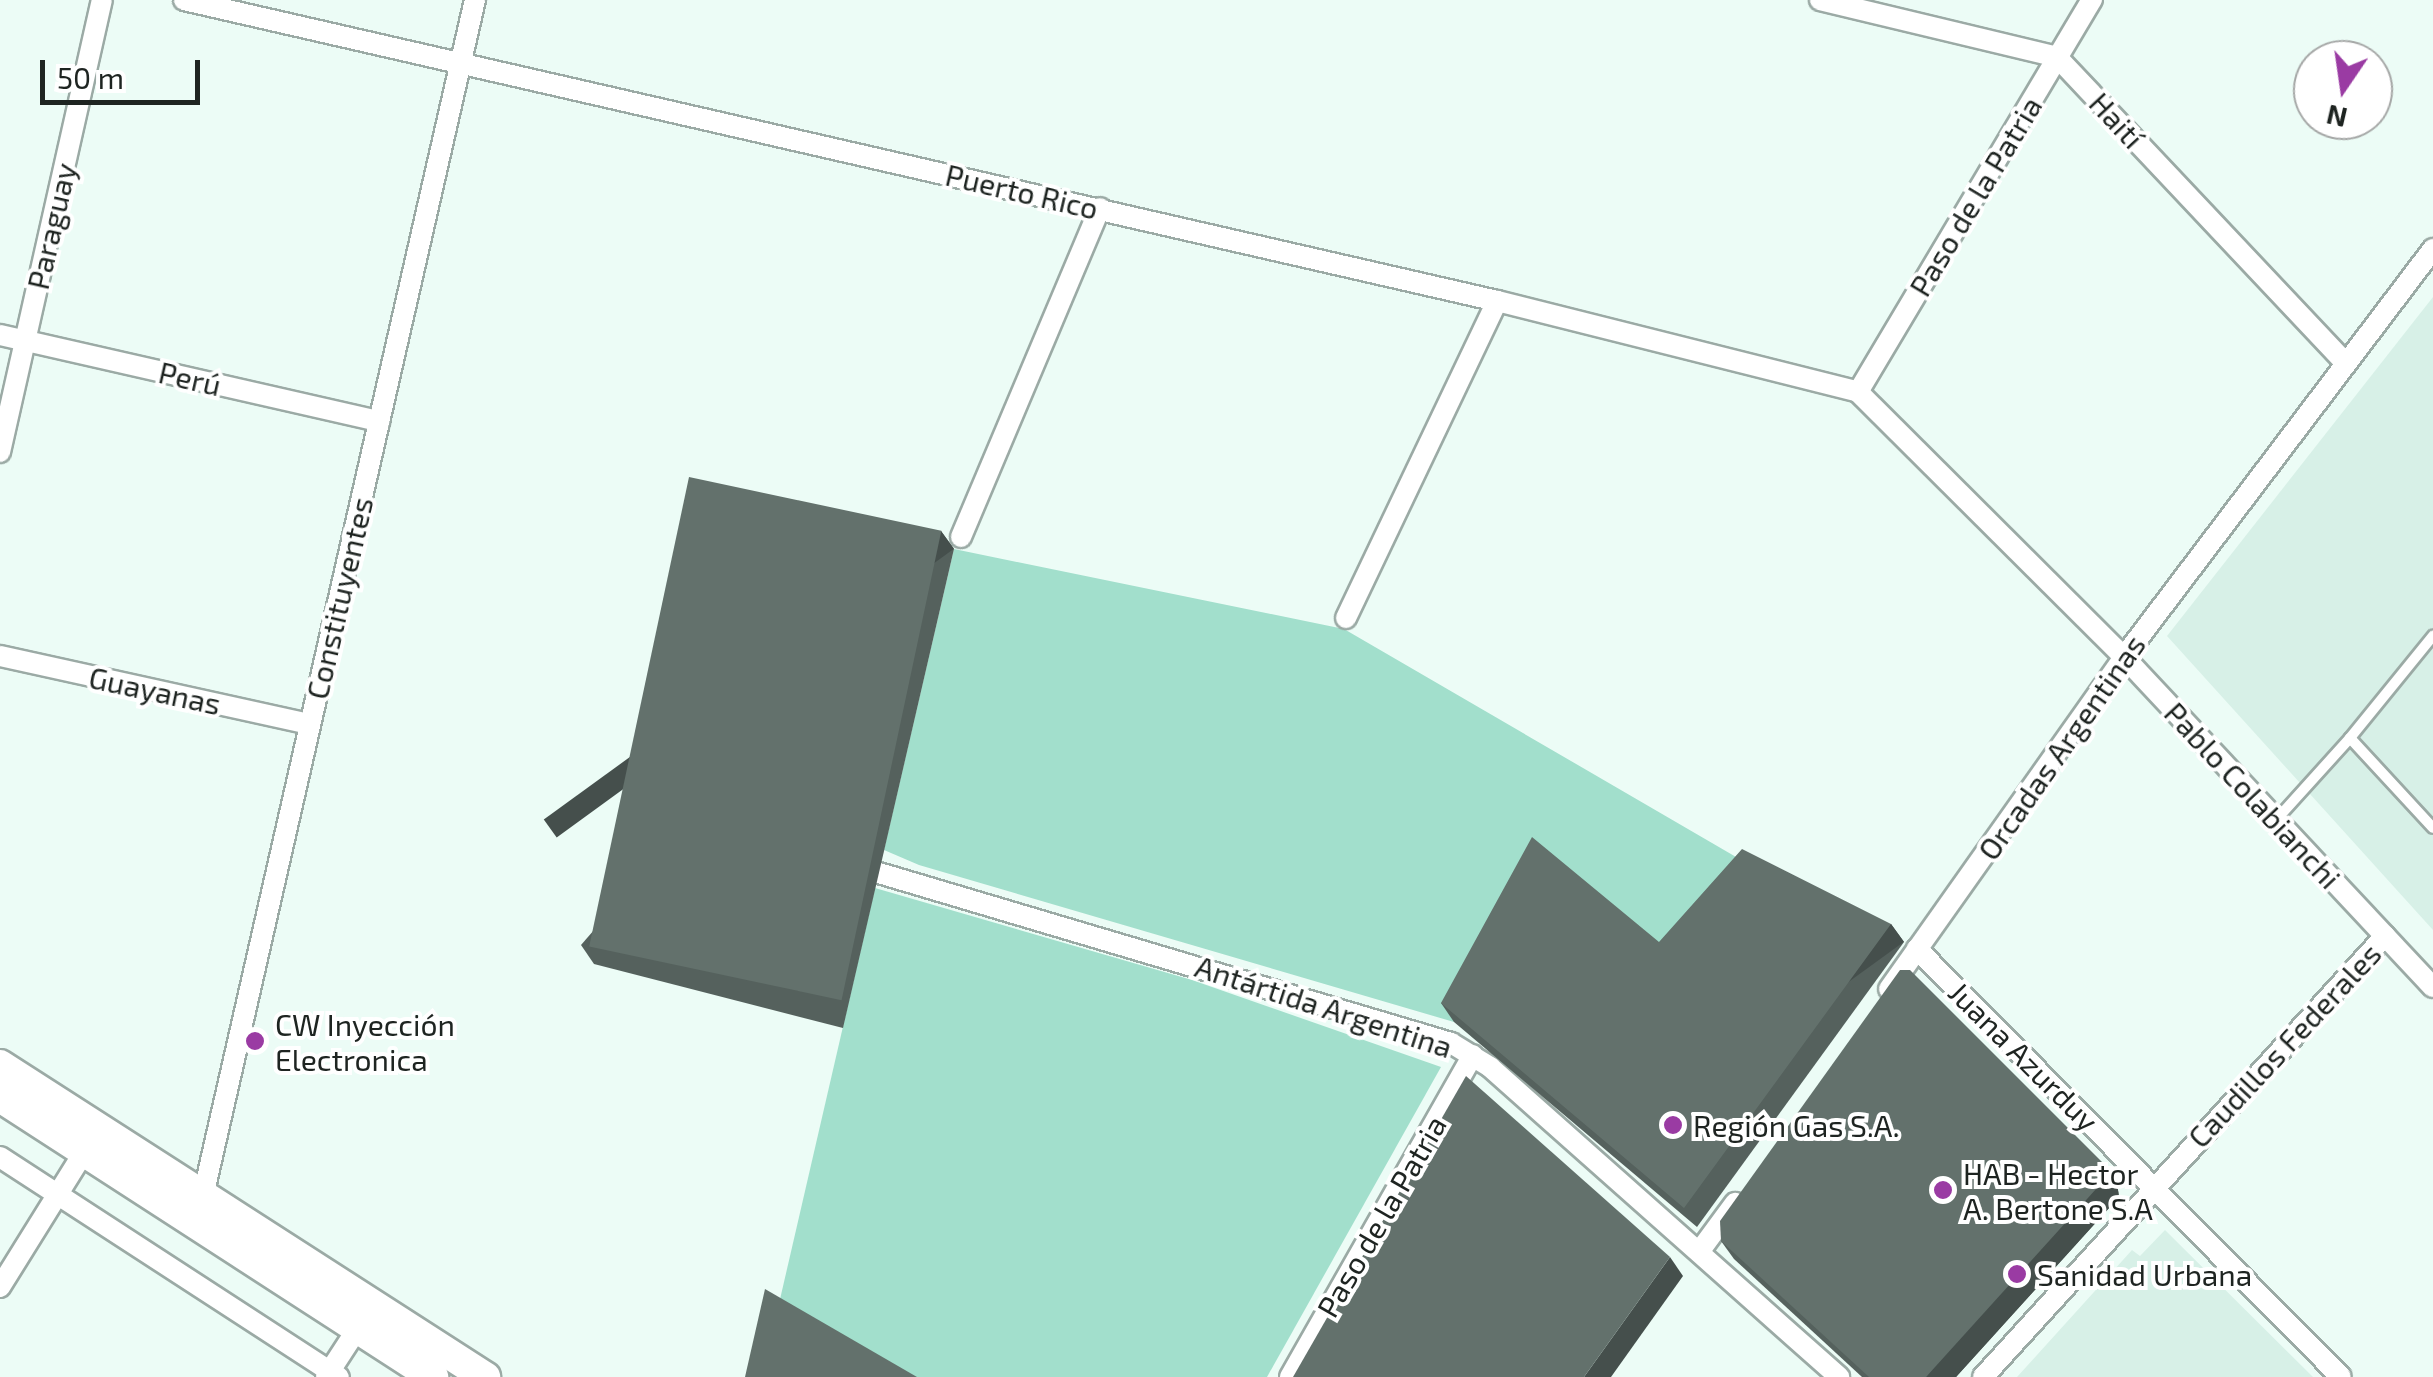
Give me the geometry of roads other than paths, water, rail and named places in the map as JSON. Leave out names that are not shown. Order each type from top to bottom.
[{"type":"main road","points":[[0,1065],[486,1377]]},
{"type":"main road","points":[[0,1097],[433,1377]]},
{"type":"street","name":"Paraguay","points":[[0,452],[102,0]]},
{"type":"street","name":"Puerto Rico","points":[[184,0],[1100,208],[1497,301],[1858,392]]},
{"type":"street","name":"Constituyentes","points":[[203,1196],[475,0]]},
{"type":"street","name":"Paso de la Patria","points":[[1858,392],[2092,0]]},
{"type":"street","points":[[1835,2],[2058,57]]},
{"type":"street","name":"Haití","points":[[2058,57],[2344,361]]},
{"type":"street","points":[[961,537],[1100,208]]},
{"type":"street","name":"Orcadas Argentinas","points":[[1871,1013],[2124,657],[2344,361],[2433,250]]},
{"type":"street","points":[[1346,618],[1497,301]]},
{"type":"street","name":"Perú","points":[[0,334],[379,421]]},
{"type":"street","name":"Pablo Colabianchi","points":[[1858,392],[2124,657],[2433,987]]},
{"type":"street","name":"Guayanas","points":[[0,656],[310,724]]},
{"type":"street","name":"Antártida Argentina","points":[[879,872],[1424,1032],[1473,1055],[1839,1377]]},
{"type":"street","name":"Caudillos Federales","points":[[1982,1377],[2385,936]]},
{"type":"street","name":"Juana Azurduy","points":[[1917,950],[2342,1377]]},
{"type":"street","name":"Paso de la Patria","points":[[1290,1377],[1473,1055]]},
{"type":"street","points":[[0,1287],[84,1152]]},
{"type":"street","points":[[0,1157],[332,1375],[358,1328]]},
{"type":"street","points":[[1699,1252],[1745,1188]]},
{"type":"lane","points":[[2276,820],[2350,738],[2433,636]]},
{"type":"lane","points":[[2350,738],[2433,828]]},
{"type":"place","name":"CW Inyección Electronica","points":[[255,1041]]},
{"type":"place","name":"Región Gas S.A.","points":[[1673,1125]]},
{"type":"place","name":"HAB - Hector A. Bertone S.A","points":[[1943,1190]]},
{"type":"place","name":"Sanidad Urbana","points":[[2017,1274]]}]
